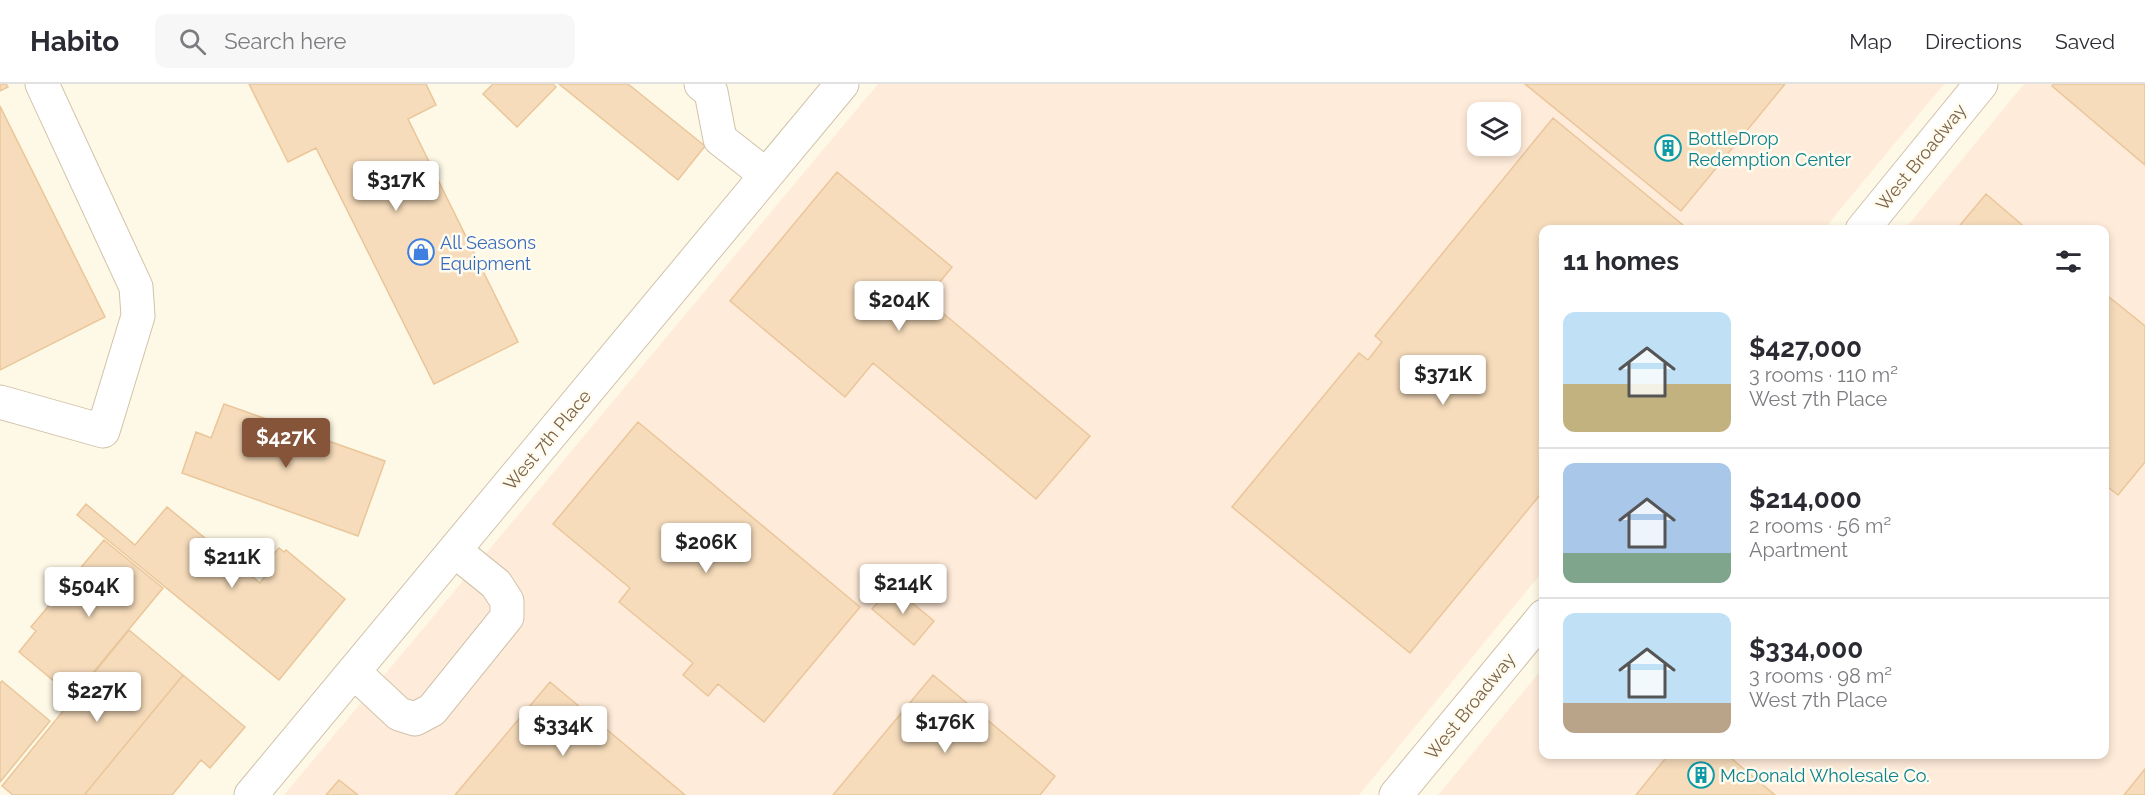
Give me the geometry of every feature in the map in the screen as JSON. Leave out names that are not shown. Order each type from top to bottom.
[{"type":"street","points":[[0,402],[103,431],[138,316],[136,287],[42,84]]},
{"type":"street","points":[[701,84],[711,92],[720,139],[766,175]]},
{"type":"street","name":"West 7th Place","points":[[251,795],[842,84]]},
{"type":"street","name":"West Broadway","points":[[1866,225],[1981,84]]},
{"type":"street","points":[[354,672],[399,714],[415,719],[432,710],[507,617],[507,601],[495,584],[454,551]]},
{"type":"street","name":"West Broadway","points":[[1396,795],[1539,622]]},
{"type":"shaded area","points":[[878,84],[1944,84],[1827,225],[1539,225],[1539,576],[1359,795],[284,795]]},
{"type":"shaded area","points":[[2024,84],[2145,84],[2145,795],[1438,795],[1539,673],[1539,759],[2109,759],[2109,225],[1908,225]]},
{"type":"building","points":[[0,84],[6,84],[8,87],[0,91]]},
{"type":"building","name":"All Seasons Equipment","points":[[249,84],[426,84],[436,105],[408,119],[518,342],[434,384],[316,148],[288,162]]},
{"type":"building","points":[[493,84],[553,84],[556,87],[517,127],[483,94]]},
{"type":"building","points":[[559,84],[628,84],[705,146],[678,180]]},
{"type":"building","name":"BottleDrop Redemption Center","points":[[1525,84],[1785,84],[1681,211]]},
{"type":"building","points":[[2054,84],[2145,84],[2145,165],[2052,86]]},
{"type":"building","points":[[0,106],[105,317],[0,370]]},
{"type":"building","points":[[1553,118],[1683,225],[1539,225],[1539,496],[1410,653],[1232,507],[1359,353],[1368,360],[1382,342],[1375,336]]},
{"type":"building","points":[[837,172],[952,267],[926,299],[1090,436],[1036,499],[873,363],[845,397],[730,301]]},
{"type":"building","points":[[1986,194],[2022,225],[1960,225]]},
{"type":"building","points":[[2109,297],[2145,326],[2145,462],[2118,495],[2109,488]]},
{"type":"building","points":[[224,404],[385,461],[358,536],[182,473],[196,432],[211,438]]},
{"type":"building","points":[[638,422],[860,607],[764,722],[718,684],[708,696],[683,675],[693,663],[619,602],[630,588],[553,524]]},
{"type":"building","points":[[86,504],[135,545],[167,507],[260,583],[266,575],[260,570],[279,548],[284,552],[286,550],[345,599],[279,680],[77,515]]},
{"type":"building","points":[[104,540],[163,588],[73,697],[19,652],[36,631],[31,627]]},
{"type":"building","points":[[892,586],[934,621],[914,645],[872,609]]},
{"type":"building","points":[[129,630],[183,675],[85,794],[87,795],[13,795],[2,786]]},
{"type":"building","points":[[183,675],[245,727],[210,768],[201,760],[172,795],[85,794]]},
{"type":"building","points":[[933,675],[1055,776],[1040,795],[833,795]]},
{"type":"building","points":[[2,681],[50,721],[0,782],[0,683]]},
{"type":"building","points":[[550,682],[685,795],[455,795]]},
{"type":"building","name":"McDonald Wholesale Co.","points":[[1665,759],[1732,759],[1775,795],[1636,795]]},
{"type":"building","points":[[2145,769],[2145,795],[2124,795]]},
{"type":"building","points":[[339,780],[358,795],[326,795]]},
{"type":"place","name":"BottleDrop Redemption Center","points":[[1668,148]]},
{"type":"place","name":"All Seasons Equipment","points":[[421,252]]},
{"type":"place","name":"McDonald Wholesale Co.","points":[[1701,775]]}]
